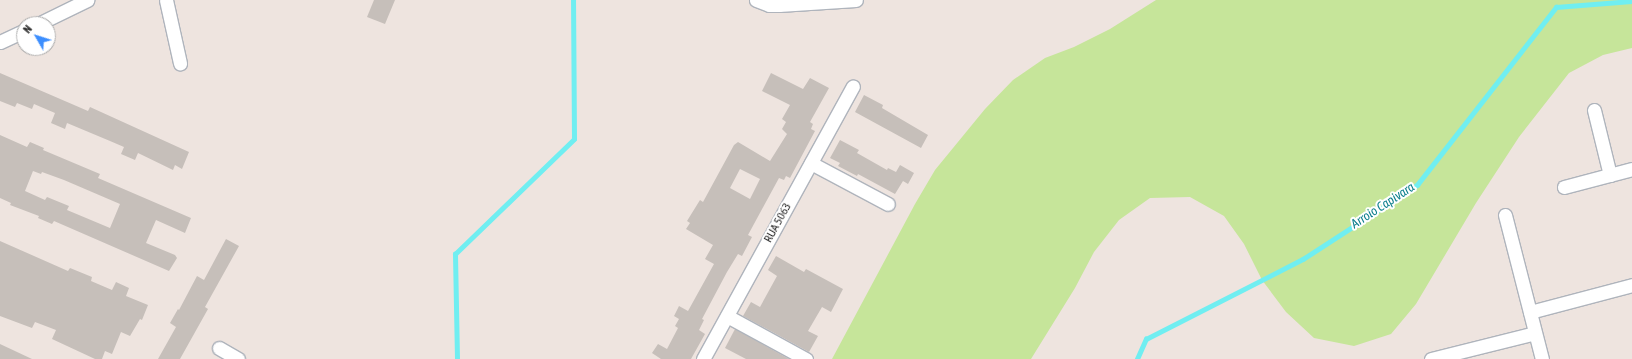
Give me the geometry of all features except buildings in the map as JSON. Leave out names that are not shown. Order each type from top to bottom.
[{"type":"street","points":[[55,16],[88,0]]},
{"type":"street","points":[[166,0],[180,63]]},
{"type":"street","points":[[756,0],[770,5],[779,5],[856,0]]},
{"type":"street","points":[[0,42],[16,34]]},
{"type":"street","name":"RUA 5063","points":[[703,359],[853,86]]},
{"type":"street","points":[[1594,110],[1610,175]]},
{"type":"street","points":[[811,163],[888,204]]},
{"type":"street","points":[[1564,187],[1632,169]]},
{"type":"street","points":[[1505,214],[1542,359]]},
{"type":"street","points":[[1530,312],[1632,285]]},
{"type":"street","points":[[727,316],[806,359]]},
{"type":"street","points":[[1431,359],[1535,333]]},
{"type":"street","points":[[219,348],[238,359]]},
{"type":"green space","points":[[1156,0],[1632,0],[1632,48],[1603,55],[1569,73],[1519,137],[1476,203],[1416,304],[1391,334],[1354,346],[1314,338],[1286,312],[1262,280],[1244,244],[1224,216],[1190,197],[1150,198],[1119,220],[1094,252],[1075,288],[1031,359],[832,359],[915,204],[935,170],[985,109],[1013,80],[1045,58],[1074,47],[1110,29]]},
{"type":"waterway","points":[[457,359],[455,254],[574,139],[573,0]]},
{"type":"waterway","name":"Arroio Capivara","points":[[1137,359],[1146,339],[1303,259],[1417,185],[1556,7],[1632,1]]}]
